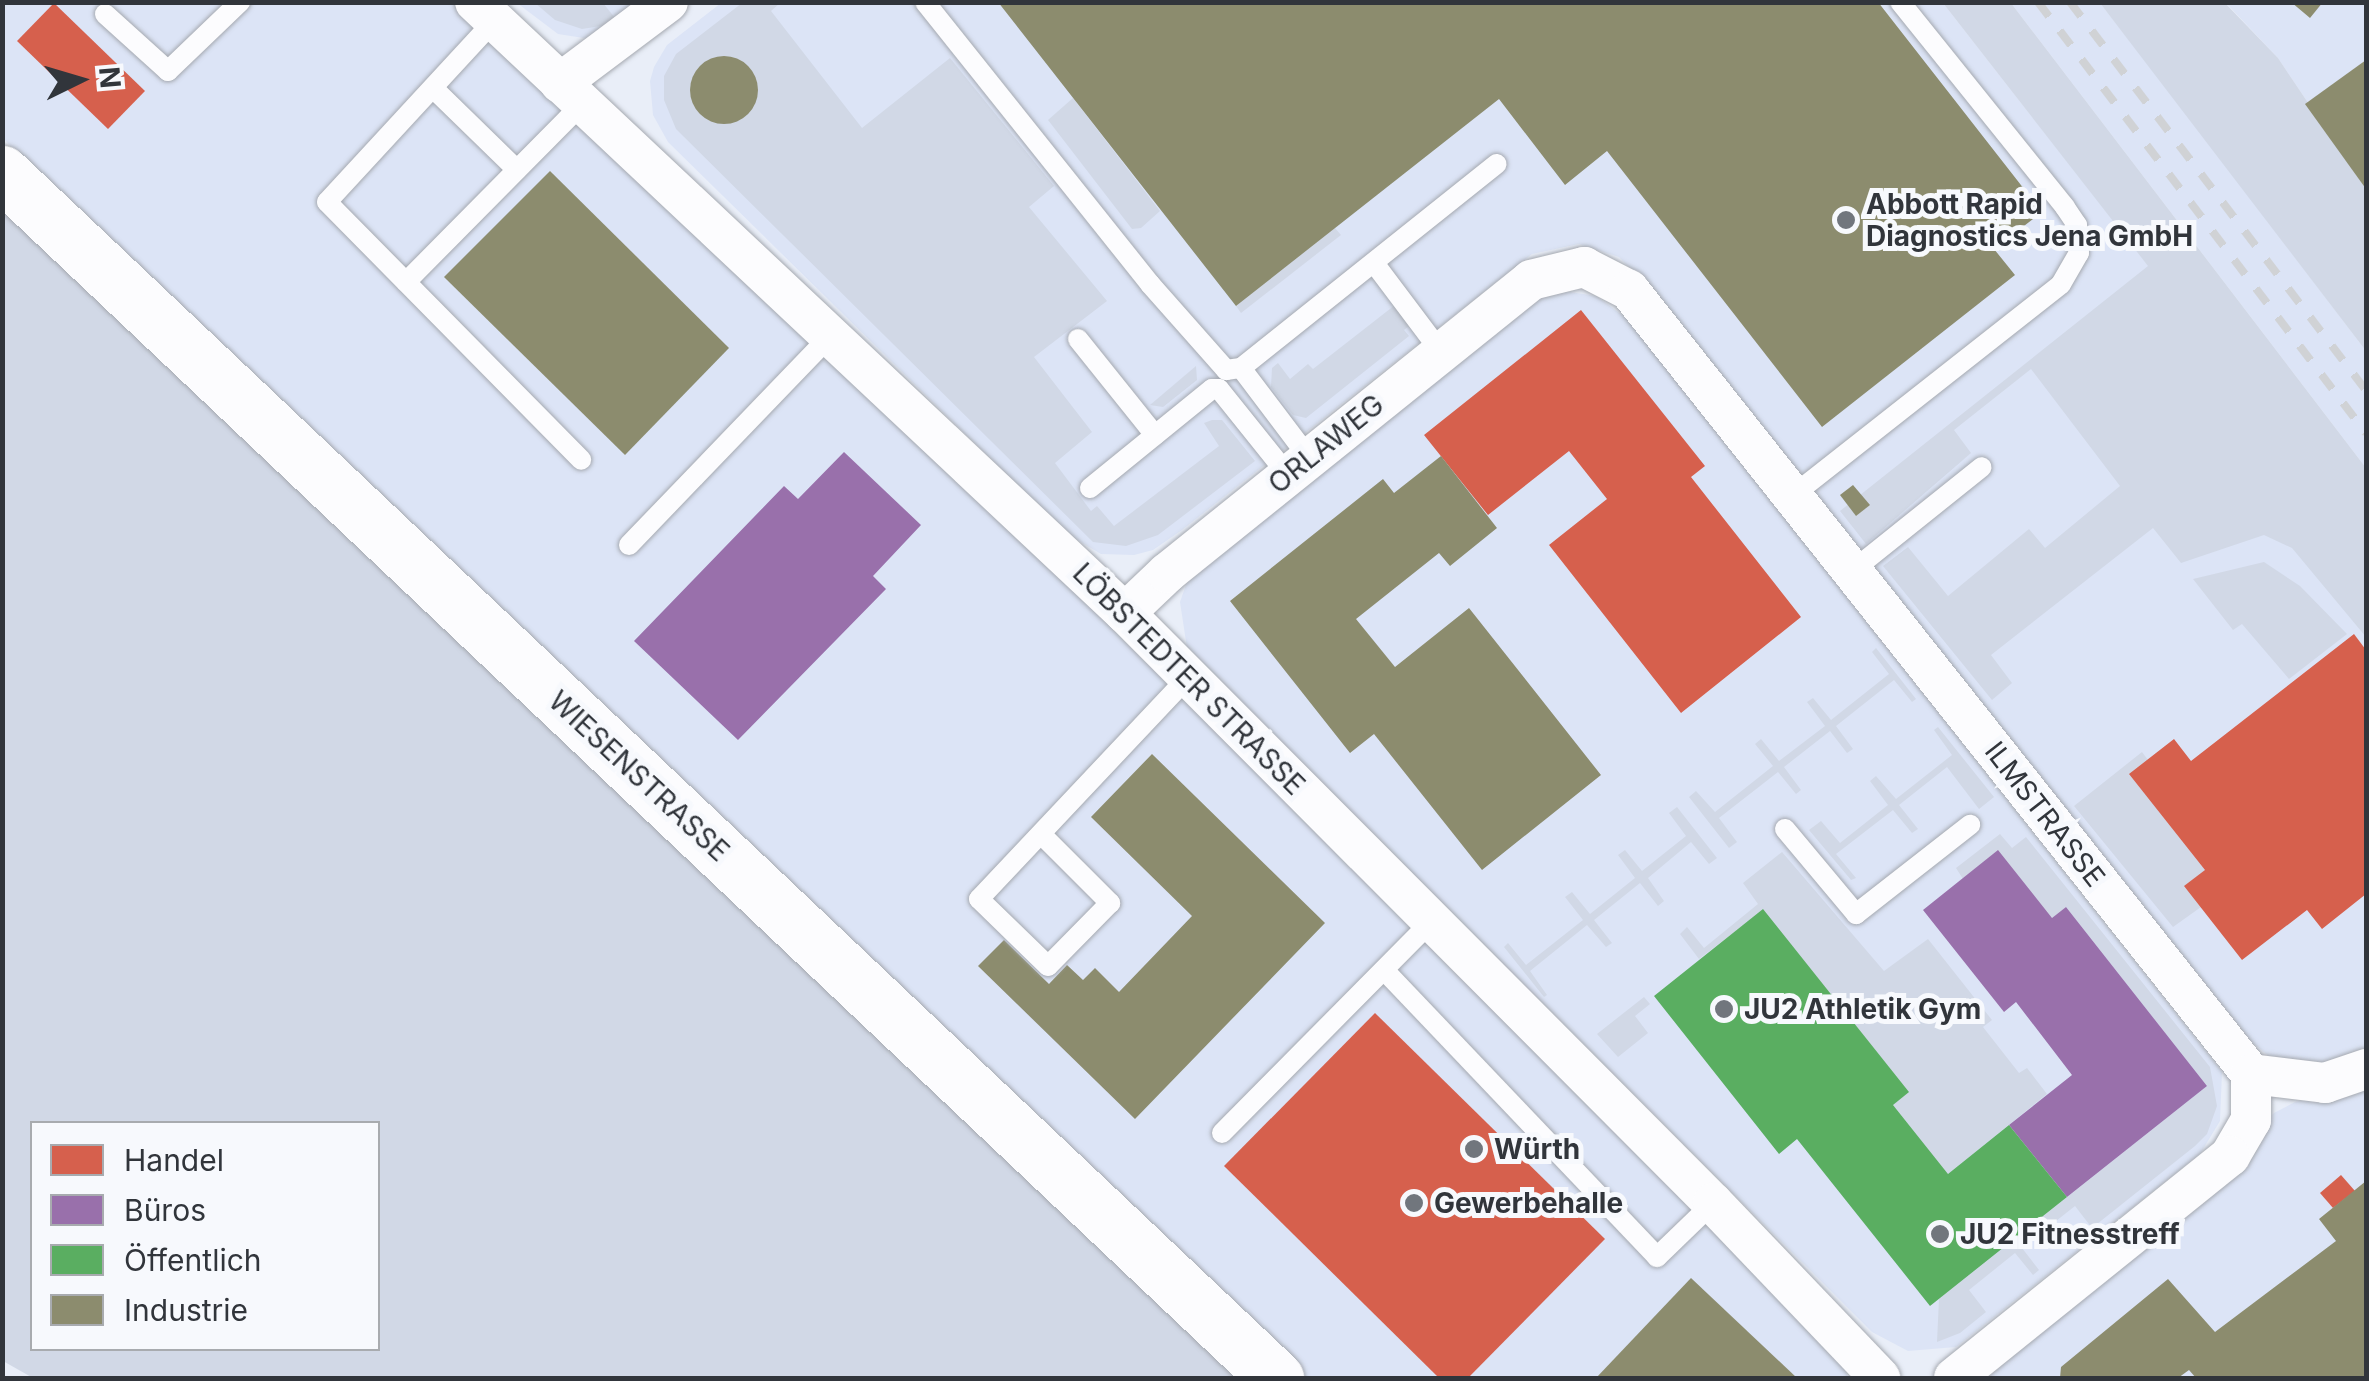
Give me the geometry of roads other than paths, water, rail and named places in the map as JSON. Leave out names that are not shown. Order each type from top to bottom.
[{"type":"street","points":[[571,93],[668,2]]},
{"type":"street","name":"LÖBSTEDTER STRASSE","points":[[484,12],[1125,613],[1713,1202],[1880,1378]]},
{"type":"street","name":"WIESENSTRASSE","points":[[2,173],[1276,1378]]},
{"type":"street","name":"ILMSTRASSE","points":[[1530,280],[1584,267],[1629,290],[2251,1074]]},
{"type":"street","name":"ORLAWEG","points":[[1125,613],[1167,573],[1530,280]]},
{"type":"street","points":[[1954,1378],[2230,1156],[2251,1120],[2251,1074],[2325,1083],[2366,1069]]},
{"type":"lane","points":[[106,14],[168,72],[240,2]]},
{"type":"lane","points":[[925,2],[1299,466]]},
{"type":"lane","points":[[1792,496],[2062,284],[2078,253],[2077,225],[1900,2]]},
{"type":"lane","points":[[484,12],[433,88],[327,202],[581,460]]},
{"type":"lane","points":[[433,88],[517,170]]},
{"type":"lane","points":[[406,282],[517,170],[571,93]]},
{"type":"lane","points":[[1090,488],[1497,164]]},
{"type":"lane","points":[[1374,262],[1441,352]]},
{"type":"lane","points":[[629,545],[830,336]]},
{"type":"lane","points":[[1078,339],[1155,435]]},
{"type":"lane","points":[[1229,376],[1299,466]]},
{"type":"lane","points":[[1852,571],[1982,466]]},
{"type":"lane","points":[[1041,834],[1110,903],[1048,966],[980,898],[1187,678]]},
{"type":"lane","points":[[1784,829],[1856,914],[1970,825]]},
{"type":"lane","points":[[1222,1134],[1432,921]]},
{"type":"lane","points":[[1384,970],[1657,1257],[1713,1202]]},
{"type":"railway","points":[[2038,2],[2366,433]]},
{"type":"railway","points":[[2070,2],[2366,390]]},
{"type":"place","name":"Abbott Rapid Diagnostics Jena GmbH","points":[[1846,220]]},
{"type":"place","name":"JU2 Athletik Gym","points":[[1724,1009]]},
{"type":"place","name":"Würth","points":[[1474,1149]]},
{"type":"place","name":"Gewerbehalle","points":[[1414,1203]]},
{"type":"place","name":"JU2 Fitnesstreff","points":[[1940,1234]]}]
